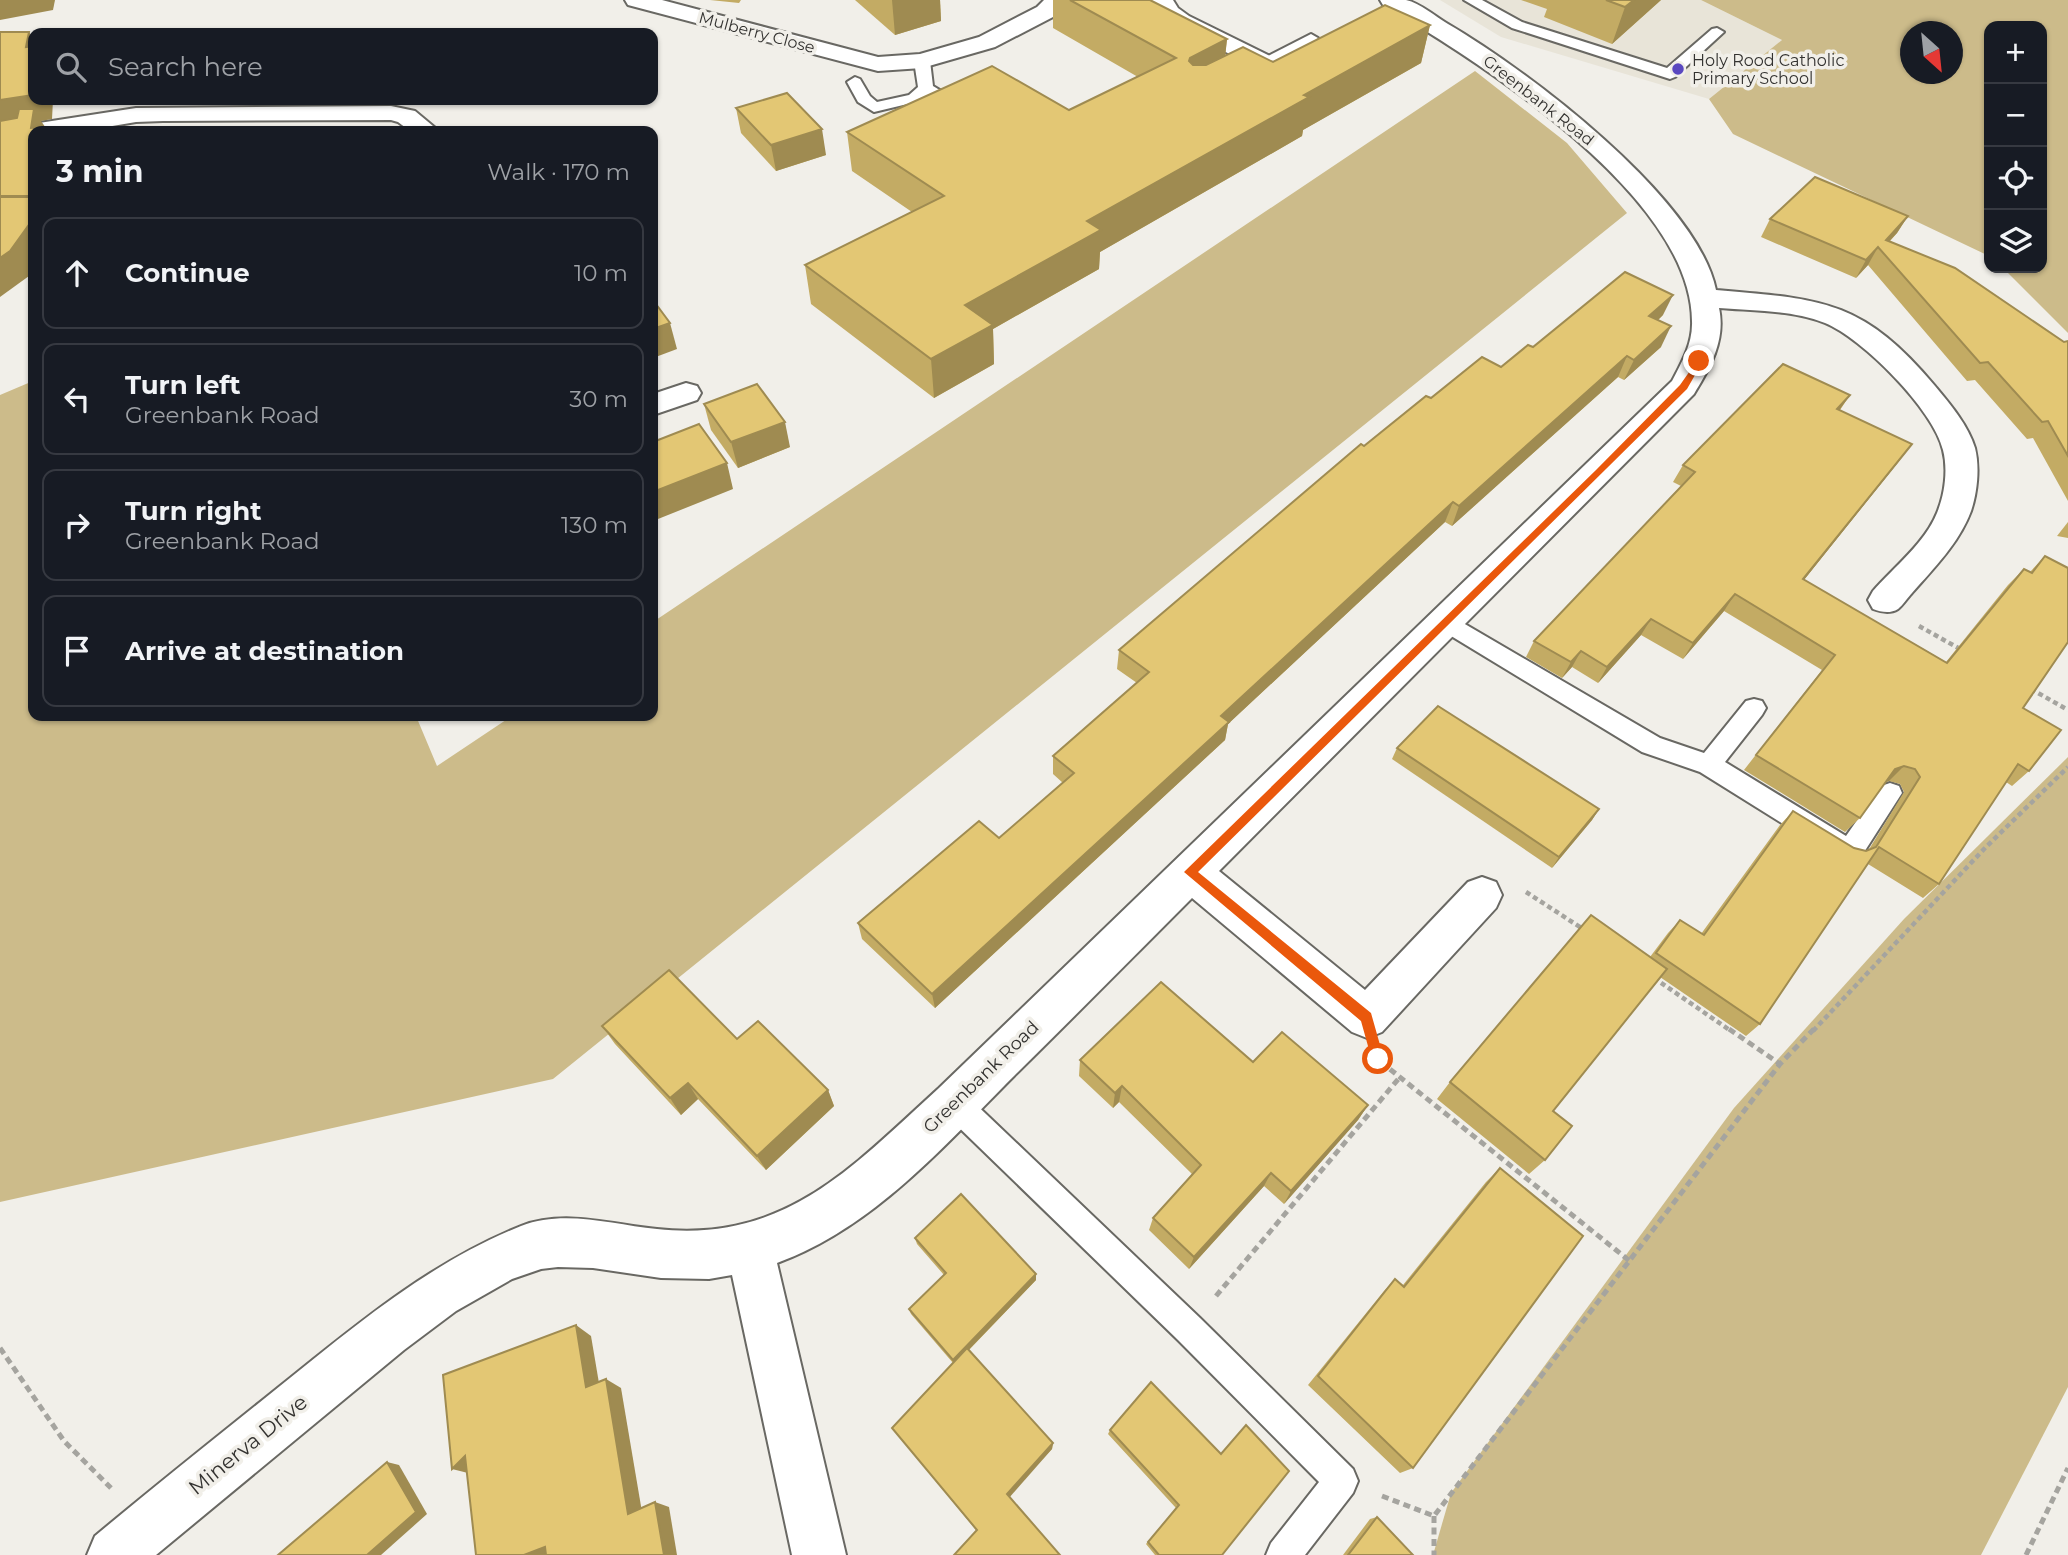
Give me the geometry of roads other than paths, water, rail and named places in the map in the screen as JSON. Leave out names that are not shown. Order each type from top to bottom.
[{"type":"street","name":"Mulberry Close","points":[[636,0],[878,64],[922,61],[987,42],[1045,12],[1055,0]]},
{"type":"street","points":[[1162,0],[1169,12],[1181,20],[1264,62]]},
{"type":"street","name":"Greenbank Road","points":[[383,1336],[488,1264],[528,1248],[563,1243],[664,1255],[750,1249],[792,1236],[830,1213],[875,1177],[956,1104],[1684,387],[1699,361],[1706,338],[1705,298],[1687,253],[1659,212],[1595,143],[1553,108],[1480,54],[1391,0]]},
{"type":"street","points":[[69,126],[136,115],[391,113],[407,116],[420,126]]},
{"type":"street","points":[[1705,298],[1801,307],[1844,321],[1863,331],[1890,356],[1948,423],[1958,447],[1962,471],[1954,513],[1941,536],[1885,600]]},
{"type":"street","points":[[658,403],[685,393]]},
{"type":"street","points":[[1190,872],[1367,1018],[1482,895]]},
{"type":"street","points":[[750,1249],[819,1555]]},
{"type":"street","name":"Minerva Drive","points":[[128,1543],[383,1336]]},
{"type":"lane","points":[[1471,0],[1517,25],[1670,74],[1717,32]]},
{"type":"lane","points":[[1230,80],[1311,38]]},
{"type":"lane","points":[[922,61],[926,88],[945,100],[981,95]]},
{"type":"lane","points":[[855,82],[864,99],[874,107],[914,98],[926,88]]},
{"type":"lane","points":[[1447,622],[1651,745],[1709,765],[1850,852],[1890,793]]},
{"type":"lane","points":[[1709,765],[1754,708]]},
{"type":"lane","points":[[956,1104],[1189,1329],[1340,1481],[1283,1555]]},
{"type":"place","name":"Holy Rood Catholic Primary School","points":[[1678,69]]}]
